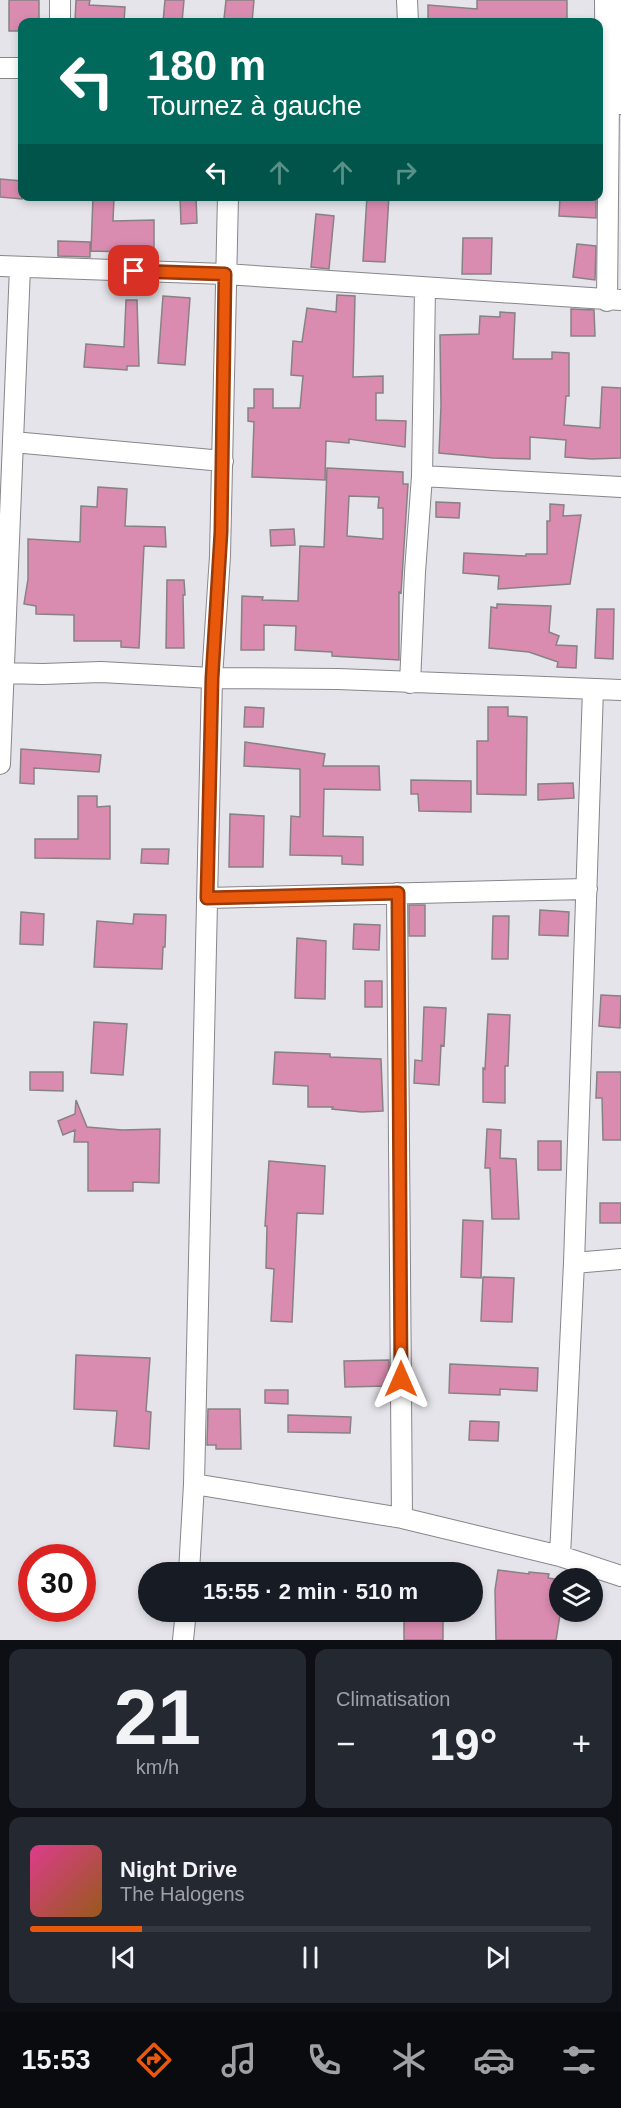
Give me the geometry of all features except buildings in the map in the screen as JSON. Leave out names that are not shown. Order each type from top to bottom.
[{"type":"street","points":[[60,0],[60,18]]},
{"type":"street","points":[[407,0],[408,18]]},
{"type":"street","points":[[0,266],[225,274],[614,300],[608,0]]},
{"type":"street","points":[[0,68],[18,68]]},
{"type":"street","points":[[190,1562],[194,1484],[212,678],[223,461],[228,201]]},
{"type":"street","points":[[0,764],[1,673],[21,267]]},
{"type":"street","points":[[410,682],[422,476],[425,288]]},
{"type":"street","points":[[13,442],[223,461]]},
{"type":"street","points":[[422,476],[621,487]]},
{"type":"street","points":[[1,673],[101,672],[212,678],[338,679],[621,690]]},
{"type":"street","points":[[560,1556],[574,1263],[593,689]]},
{"type":"street","points":[[207,898],[587,889]]},
{"type":"street","points":[[398,893],[402,1518]]},
{"type":"street","points":[[574,1263],[621,1259]]},
{"type":"street","points":[[194,1484],[402,1518],[560,1556],[621,1576]]},
{"type":"street","points":[[183,1640],[185,1622]]},
{"type":"route","points":[[134,271],[225,274],[224,434],[220,555],[212,678],[207,898],[398,893],[401,1379]]}]
